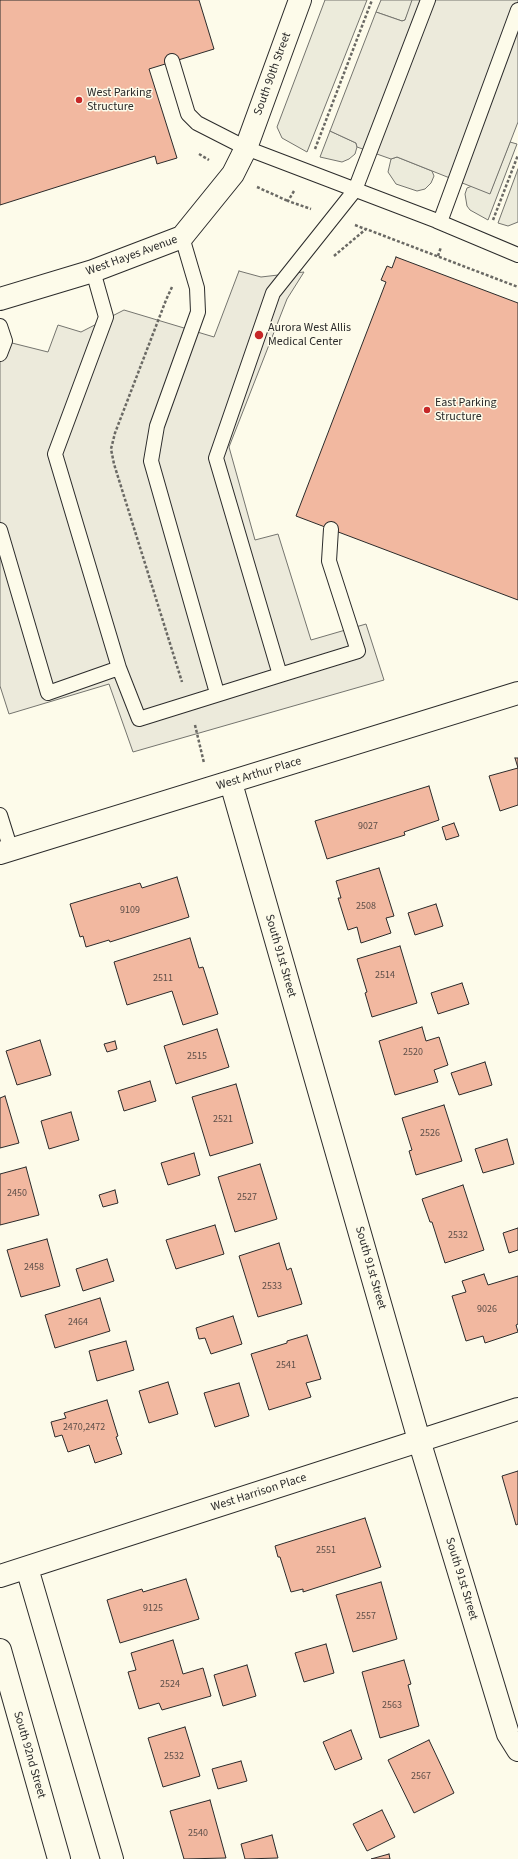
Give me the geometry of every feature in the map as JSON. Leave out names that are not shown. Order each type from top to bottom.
[{"type":"street","name":"South 90th Street","points":[[246,148],[300,0]]},
{"type":"street","name":"West Hayes Avenue","points":[[0,299],[93,271],[182,237],[233,174],[246,148]]},
{"type":"street","name":"West Arthur Place","points":[[5,852],[518,693]]},
{"type":"street","name":"South 91st Street","points":[[231,783],[419,1440],[508,1734],[518,1750]]},
{"type":"street","name":"West Harrison Place","points":[[0,1576],[518,1409]]},
{"type":"street","points":[[27,1568],[112,1859]]},
{"type":"street","name":"South 92nd Street","points":[[0,1650],[59,1859]]},
{"type":"lane","points":[[280,675],[216,458],[273,293],[355,190],[428,0]]},
{"type":"lane","points":[[437,221],[440,222],[518,10]]},
{"type":"lane","points":[[172,62],[188,114],[197,123],[246,148],[437,221],[518,255]]},
{"type":"lane","points":[[182,237],[197,288],[198,312],[157,426],[151,461],[217,693]]},
{"type":"lane","points":[[93,271],[106,317],[55,454],[119,668],[139,719],[217,693],[358,651],[329,561],[331,529]]},
{"type":"lane","points":[[0,326],[5,341],[0,354]]},
{"type":"lane","points":[[0,530],[48,693],[119,668]]},
{"type":"lane","points":[[0,815],[5,852]]},
{"type":"path","points":[[314,151],[372,0]]},
{"type":"path","points":[[492,223],[518,155]]},
{"type":"path","points":[[328,261],[366,229],[518,287]]},
{"type":"shaded area","points":[[325,0],[367,0],[307,152],[282,138],[277,127]]},
{"type":"shaded area","points":[[381,0],[413,1],[405,20],[402,21],[376,12]]},
{"type":"shaded area","points":[[412,0],[518,0],[518,122],[490,194],[397,157],[391,159],[357,147],[356,143],[330,131],[376,12],[402,21],[405,20]]},
{"type":"shaded area","points":[[330,131],[356,143],[357,147],[355,154],[342,162],[320,157]]},
{"type":"shaded area","points":[[510,142],[517,144],[488,220],[470,210],[467,206],[465,194],[467,188],[472,186],[490,193]]},
{"type":"shaded area","points":[[397,157],[432,171],[434,176],[431,183],[425,189],[417,191],[396,184],[388,172],[391,159]]},
{"type":"shaded area","points":[[518,169],[518,222],[508,226],[498,223]]},
{"type":"shaded area","points":[[239,271],[261,277],[304,272],[287,299],[229,447],[255,540],[278,534],[311,640],[366,624],[384,680],[133,752],[109,684],[9,714],[0,686],[0,340],[48,352],[58,325],[81,332],[124,310],[214,337]]},
{"type":"building","name":"West Parking Structure","points":[[0,0],[199,0],[214,49],[149,69],[177,158],[157,164],[155,156],[0,205]]},
{"type":"building","name":"East Parking Structure","points":[[396,257],[518,303],[518,600],[296,516],[386,282],[381,280],[387,266],[392,268]]},
{"type":"building","points":[[515,758],[518,758],[518,768]]},
{"type":"building","points":[[518,768],[518,805],[500,811],[489,776]]},
{"type":"building","points":[[429,786],[439,820],[404,832],[405,835],[327,859],[315,821]]},
{"type":"building","points":[[454,823],[459,836],[446,840],[442,827]]},
{"type":"building","points":[[379,868],[394,916],[386,918],[391,933],[361,943],[357,927],[348,930],[338,898],[341,898],[336,881]]},
{"type":"building","points":[[177,877],[189,917],[110,942],[109,940],[86,947],[83,936],[80,937],[70,904],[140,883],[142,888]]},
{"type":"building","points":[[436,904],[443,926],[415,935],[408,913]]},
{"type":"building","points":[[190,938],[199,968],[203,967],[218,1014],[183,1025],[172,991],[127,1005],[114,962]]},
{"type":"building","points":[[400,946],[417,1003],[372,1017],[365,993],[367,992],[357,959]]},
{"type":"building","points":[[462,983],[469,1004],[438,1014],[431,993]]},
{"type":"building","points":[[422,1027],[426,1041],[439,1037],[448,1065],[434,1070],[438,1082],[395,1095],[379,1041]]},
{"type":"building","points":[[217,1029],[229,1067],[176,1084],[164,1046]]},
{"type":"building","points":[[40,1040],[51,1075],[17,1085],[6,1051]]},
{"type":"building","points":[[115,1041],[117,1049],[107,1052],[104,1044]]},
{"type":"building","points":[[485,1062],[492,1085],[459,1095],[451,1073]]},
{"type":"building","points":[[150,1081],[156,1101],[124,1111],[118,1091]]},
{"type":"building","points":[[236,1084],[253,1143],[210,1156],[192,1097]]},
{"type":"building","points":[[5,1096],[19,1143],[0,1148],[0,1098]]},
{"type":"building","points":[[444,1105],[462,1161],[416,1175],[409,1151],[412,1150],[402,1118]]},
{"type":"building","points":[[71,1112],[79,1140],[49,1149],[41,1121]]},
{"type":"building","points":[[507,1139],[514,1164],[483,1173],[475,1149]]},
{"type":"building","points":[[194,1153],[200,1175],[168,1185],[161,1163]]},
{"type":"building","points":[[260,1164],[277,1219],[235,1232],[218,1177]]},
{"type":"building","points":[[26,1167],[39,1215],[0,1225],[0,1174]]},
{"type":"building","points":[[463,1185],[484,1250],[445,1263],[432,1222],[430,1222],[422,1199]]},
{"type":"building","points":[[115,1190],[118,1203],[103,1207],[99,1195]]},
{"type":"building","points":[[215,1225],[224,1254],[176,1269],[166,1240]]},
{"type":"building","points":[[518,1228],[518,1250],[509,1253],[503,1233]]},
{"type":"building","points":[[47,1239],[60,1286],[21,1297],[7,1250]]},
{"type":"building","points":[[279,1243],[287,1270],[291,1268],[302,1304],[258,1317],[239,1256]]},
{"type":"building","points":[[107,1259],[114,1281],[83,1291],[76,1269]]},
{"type":"building","points":[[484,1274],[488,1285],[518,1276],[518,1324],[516,1325],[518,1332],[485,1343],[483,1336],[466,1341],[452,1296],[466,1292],[462,1281]]},
{"type":"building","points":[[100,1298],[110,1331],[55,1348],[45,1315]]},
{"type":"building","points":[[233,1316],[242,1344],[211,1354],[205,1338],[199,1339],[196,1328]]},
{"type":"building","points":[[307,1335],[321,1379],[306,1383],[311,1397],[269,1410],[251,1354]]},
{"type":"building","points":[[126,1341],[134,1370],[97,1381],[89,1351]]},
{"type":"building","points":[[168,1382],[178,1414],[149,1423],[139,1391]]},
{"type":"building","points":[[239,1383],[249,1416],[215,1427],[204,1393]]},
{"type":"building","points":[[107,1400],[118,1436],[116,1437],[122,1454],[95,1463],[89,1445],[68,1452],[62,1435],[55,1437],[51,1422],[66,1418],[64,1413]]},
{"type":"building","points":[[518,1471],[518,1524],[516,1525],[502,1476]]},
{"type":"building","points":[[365,1518],[381,1567],[303,1592],[303,1589],[291,1592],[275,1546]]},
{"type":"building","points":[[186,1579],[199,1619],[120,1643],[107,1600],[142,1589],[143,1592]]},
{"type":"building","points":[[381,1582],[397,1639],[353,1652],[336,1595]]},
{"type":"building","points":[[173,1640],[183,1674],[203,1668],[211,1696],[162,1710],[159,1703],[139,1709],[128,1672],[136,1670],[131,1653]]},
{"type":"building","points":[[326,1644],[334,1673],[304,1682],[295,1653]]},
{"type":"building","points":[[404,1660],[411,1684],[408,1685],[419,1726],[380,1738],[362,1672]]},
{"type":"building","points":[[247,1665],[256,1696],[223,1706],[214,1675]]},
{"type":"building","points":[[185,1727],[200,1776],[163,1787],[148,1738]]},
{"type":"building","points":[[351,1730],[362,1759],[335,1770],[323,1742]]},
{"type":"building","points":[[429,1740],[454,1793],[414,1813],[388,1760]]},
{"type":"building","points":[[241,1761],[247,1781],[218,1789],[212,1769]]},
{"type":"building","points":[[210,1800],[226,1858],[184,1859],[170,1811]]},
{"type":"building","points":[[382,1810],[395,1837],[367,1851],[353,1824]]},
{"type":"building","points":[[272,1835],[278,1858],[245,1859],[241,1844]]},
{"type":"building","points":[[389,1854],[390,1859],[371,1859]]},
{"type":"place","name":"West Parking Structure","points":[[79,100]]},
{"type":"place","name":"Aurora West Allis Medical Center","points":[[259,335]]},
{"type":"place","name":"East Parking Structure","points":[[427,410]]}]
